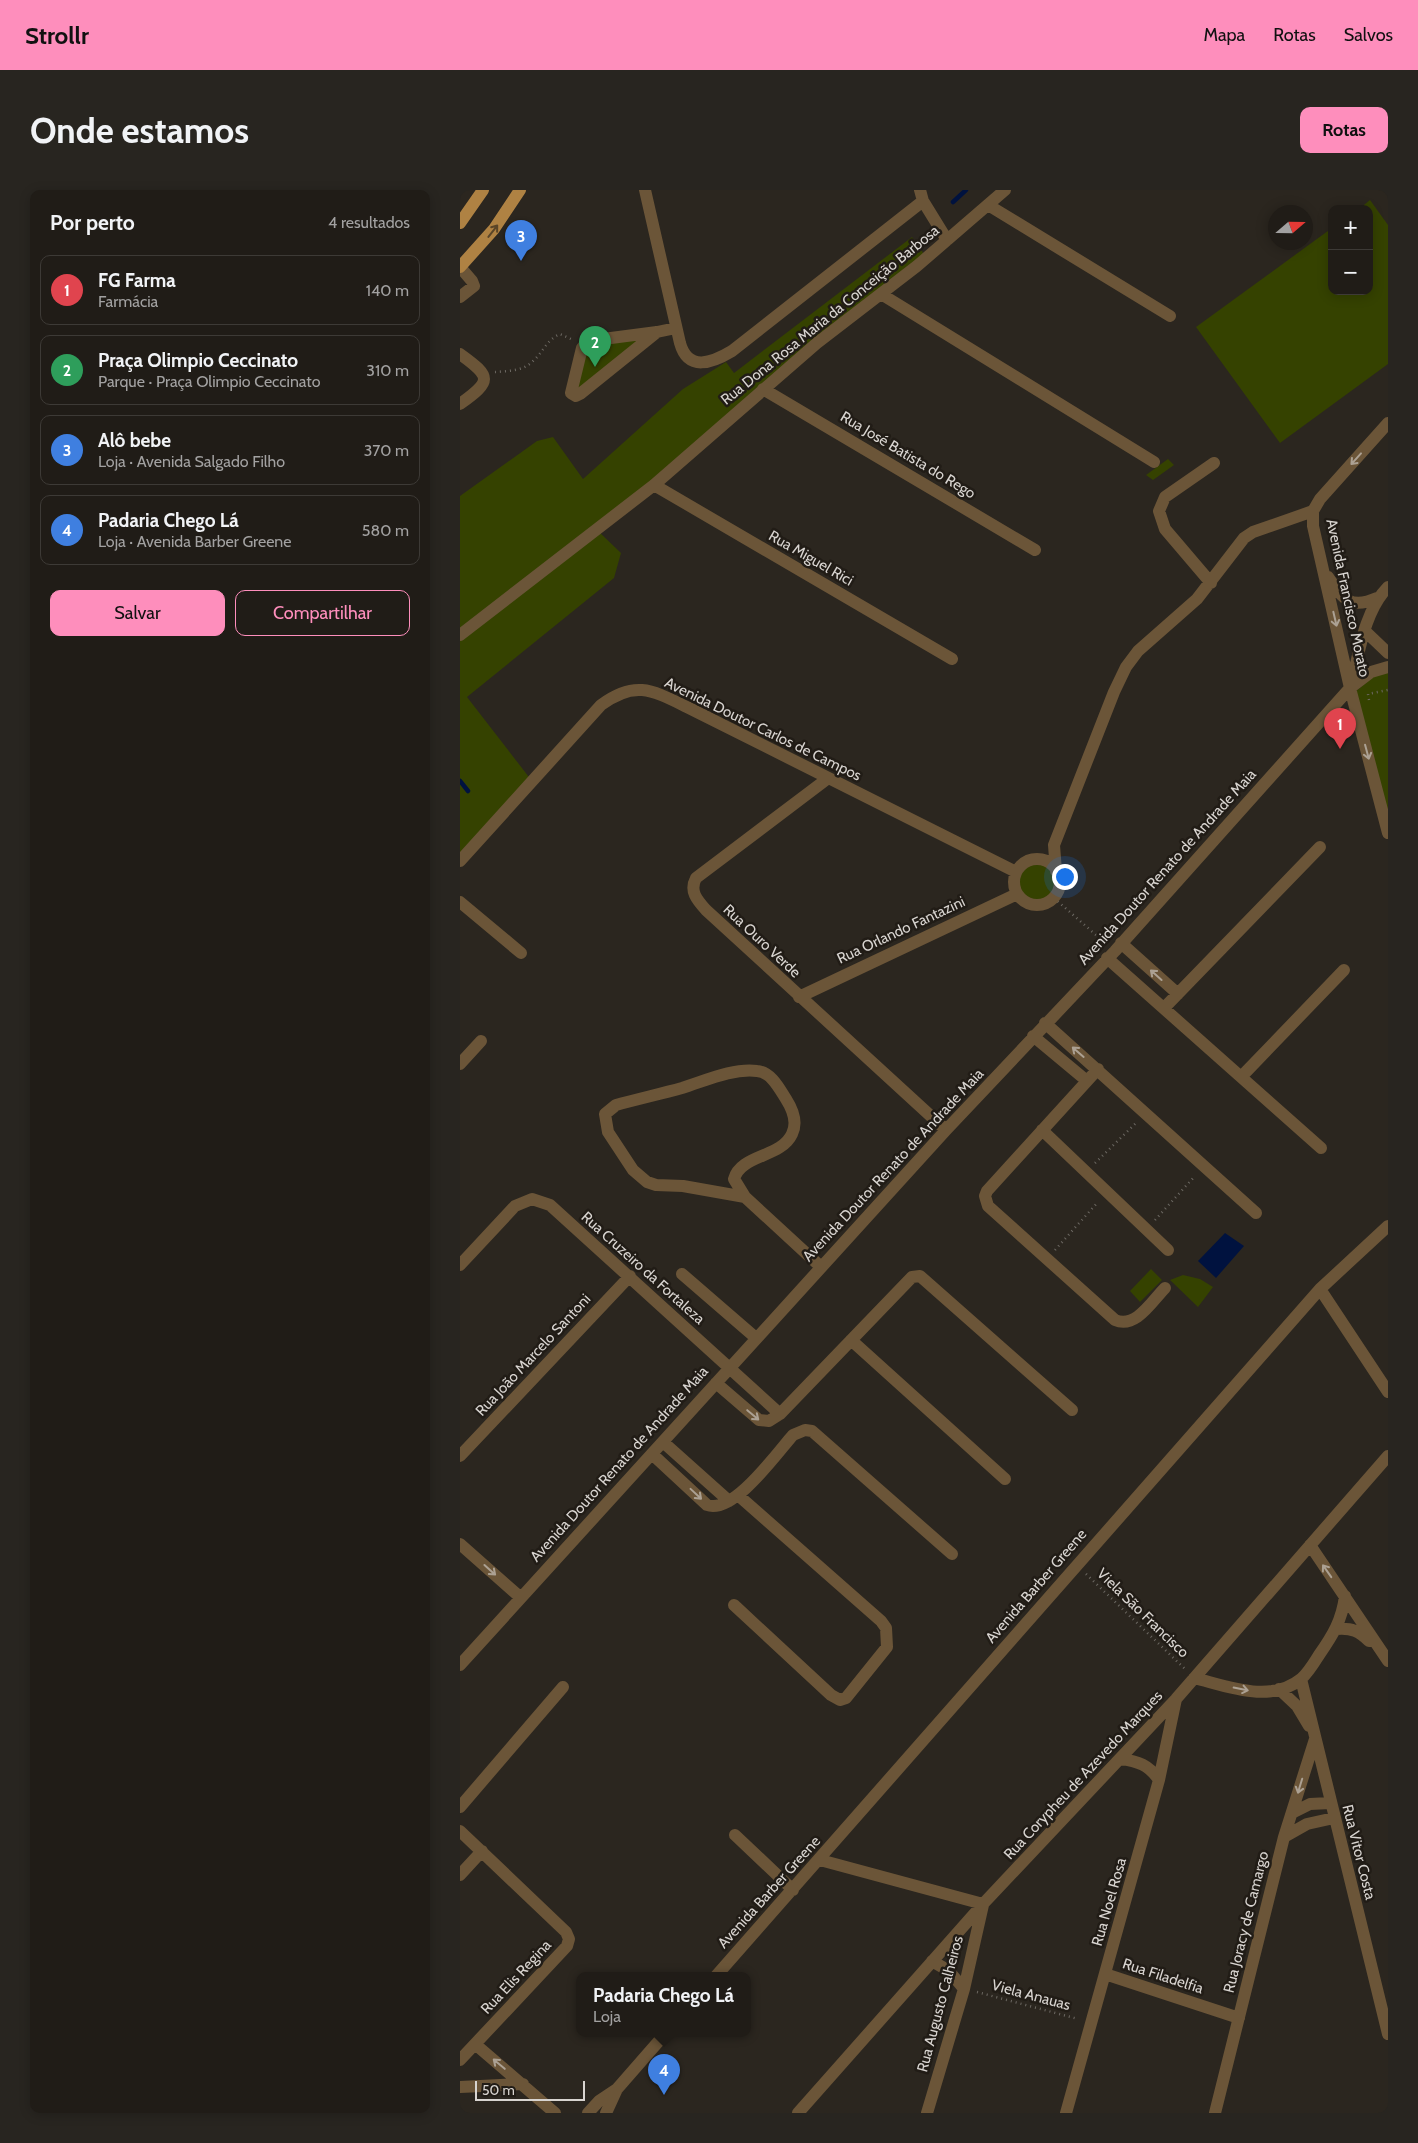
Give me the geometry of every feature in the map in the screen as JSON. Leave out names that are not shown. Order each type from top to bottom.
[{"type":"main road","points":[[460,223],[483,190]]},
{"type":"main road","points":[[462,262],[494,229],[520,190]]},
{"type":"street","points":[[645,190],[682,352],[689,359],[696,362],[708,362],[732,351],[922,196],[947,240]]},
{"type":"street","name":"Rua Dona Rosa Maria da Conceição Barbosa","points":[[460,634],[654,485],[816,343],[881,294],[1005,190]]},
{"type":"street","points":[[988,205],[1170,316]]},
{"type":"street","points":[[460,297],[474,286],[462,262]]},
{"type":"street","points":[[881,294],[1154,462]]},
{"type":"street","points":[[657,332],[576,396],[570,390],[582,348],[588,341],[676,328]]},
{"type":"street","points":[[460,354],[482,371],[482,387],[460,404]]},
{"type":"street","name":"Rua José Batista do Rego","points":[[763,389],[1036,550]]},
{"type":"street","name":"Avenida Francisco Morato","points":[[1388,423],[1320,499],[1313,511],[1313,526],[1350,688],[1388,833]]},
{"type":"street","points":[[1211,583],[1165,529],[1159,510],[1165,498],[1214,463]]},
{"type":"street","name":"Rua Miguel Rici","points":[[654,485],[952,659]]},
{"type":"street","points":[[1054,845],[1016,872],[1014,879],[1016,894],[1021,899],[1034,905],[1048,902],[1054,898],[1059,884],[1054,845],[1114,692],[1126,667],[1138,651],[1197,599],[1244,538],[1253,532],[1313,511]]},
{"type":"street","points":[[1324,571],[1341,596],[1349,601],[1366,603],[1377,598],[1388,587]]},
{"type":"street","points":[[1350,688],[1365,631],[1377,598]]},
{"type":"street","points":[[1365,631],[1388,653]]},
{"type":"street","name":"Avenida Doutor Renato de Andrade Maia","points":[[460,1665],[946,1130],[1114,951],[1350,688],[1371,672],[1388,667]]},
{"type":"street","name":"Avenida Doutor Carlos de Campos","points":[[460,861],[601,705],[615,695],[628,690],[643,690],[664,695],[827,779],[1016,872]]},
{"type":"street","name":"Rua Ouro Verde","points":[[827,779],[696,878],[693,884],[698,901],[799,997],[946,1130]]},
{"type":"street","points":[[1165,1007],[1320,847]]},
{"type":"street","points":[[1029,861],[1044,861],[1056,871]]},
{"type":"street","name":"Rua Orlando Fantazini","points":[[799,997],[1016,894]]},
{"type":"street","points":[[460,902],[521,953]]},
{"type":"street","points":[[1114,951],[1178,994]]},
{"type":"street","points":[[1114,951],[1165,1007],[1321,1148]]},
{"type":"street","points":[[1242,1076],[1344,970]]},
{"type":"street","points":[[1045,1023],[1256,1213]]},
{"type":"street","points":[[1033,1036],[1087,1081]]},
{"type":"street","points":[[460,1064],[480,1041]]},
{"type":"street","points":[[1098,1070],[987,1191],[985,1196],[988,1206],[1115,1320],[1121,1323],[1133,1321],[1164,1288]]},
{"type":"street","points":[[745,1197],[683,1186],[656,1185],[647,1182],[633,1170],[608,1132],[605,1114],[616,1105],[730,1073],[758,1071],[772,1078],[792,1110],[796,1122],[792,1134],[786,1143],[742,1166],[736,1172],[734,1180],[745,1197],[821,1267]]},
{"type":"street","points":[[1042,1130],[1168,1250]]},
{"type":"street","name":"Rua Cruzeiro da Fortaleza","points":[[460,1265],[515,1206],[532,1199],[550,1205],[780,1414]]},
{"type":"street","name":"Avenida Barber Greene","points":[[720,1972],[1320,1289],[1388,1226]]},
{"type":"street","points":[[682,1274],[756,1338]]},
{"type":"street","name":"Rua João Marcelo Santoni","points":[[460,1456],[630,1276]]},
{"type":"street","points":[[716,1382],[759,1420],[769,1421],[780,1414],[912,1277],[920,1276],[1072,1410]]},
{"type":"street","points":[[1320,1289],[1388,1392]]},
{"type":"street","points":[[852,1340],[1005,1479]]},
{"type":"street","points":[[652,1454],[707,1504],[718,1507],[734,1498],[793,1435],[805,1430],[812,1431],[952,1554]]},
{"type":"street","points":[[663,1442],[734,1498],[881,1621],[886,1628],[887,1647],[846,1698],[840,1700],[831,1695],[734,1605]]},
{"type":"street","name":"Rua Corypheu de Azevedo Marques","points":[[798,2113],[983,1904],[1176,1699],[1388,1456]]},
{"type":"street","points":[[460,1544],[520,1597]]},
{"type":"street","points":[[1310,1545],[1386,1658]]},
{"type":"street","points":[[1194,1678],[1245,1691],[1278,1689],[1301,1679],[1337,1629],[1345,1596]]},
{"type":"street","points":[[1337,1629],[1347,1628],[1359,1631],[1386,1658]]},
{"type":"street","name":"Rua Vitor Costa","points":[[1301,1679],[1388,2034]]},
{"type":"street","points":[[460,1807],[563,1687]]},
{"type":"street","points":[[1278,1689],[1297,1706],[1314,1736]]},
{"type":"street","name":"Rua Noel Rosa","points":[[1066,2113],[1159,1780],[1176,1699]]},
{"type":"street","name":"Rua Joracy de Camargo","points":[[1215,2113],[1284,1838],[1314,1736]]},
{"type":"street","points":[[1120,1759],[1143,1764],[1152,1770],[1159,1780]]},
{"type":"street","points":[[1292,1813],[1310,1804],[1330,1803]]},
{"type":"street","points":[[1284,1838],[1307,1824],[1334,1818]]},
{"type":"street","name":"Rua Elis Regina","points":[[460,1831],[566,1932],[569,1939],[567,1946],[460,2060]]},
{"type":"street","points":[[735,1835],[793,1890]]},
{"type":"street","points":[[460,1875],[482,1851]]},
{"type":"street","points":[[820,1860],[983,1904]]},
{"type":"street","name":"Rua Augusto Calheiros","points":[[927,2113],[964,1988],[983,1904]]},
{"type":"street","points":[[932,1961],[949,1971],[964,1988]]},
{"type":"street","name":"Rua Filadelfia","points":[[1105,1974],[1239,2018]]},
{"type":"street","points":[[588,2113],[599,2101],[616,2089],[663,2037]]},
{"type":"street","points":[[475,2044],[555,2113]]},
{"type":"street","points":[[460,2087],[523,2084]]},
{"type":"street","points":[[606,2113],[616,2089]]},
{"type":"path","points":[[482,371],[512,371],[532,363],[551,338],[560,334],[571,338],[582,348]]},
{"type":"path","points":[[1054,898],[1114,951]]},
{"type":"path","points":[[1086,1171],[1146,1113]]},
{"type":"path","points":[[1147,1228],[1204,1166]]},
{"type":"path","points":[[1048,1258],[1107,1192]]},
{"type":"path","name":"Viela São Francisco","points":[[1076,1565],[1194,1678]]},
{"type":"path","name":"Viela Anauas","points":[[964,1988],[1092,2022]]},
{"type":"green space","points":[[1370,200],[1388,225],[1388,364],[1280,443],[1196,327],[1302,250],[1313,250],[1313,242],[1328,231],[1328,295],[1373,295],[1373,205],[1364,205]]},
{"type":"green space","points":[[912,237],[926,257],[597,530],[621,553],[614,578],[467,697],[532,781],[460,861],[460,496],[537,441],[553,437],[583,479],[683,389],[726,362],[734,373]]},
{"type":"green space","points":[[643,340],[575,391],[590,343]]},
{"type":"green space","points":[[1168,459],[1174,465],[1153,480],[1146,475]]},
{"type":"green space","points":[[1388,671],[1388,817],[1355,692],[1373,677]]},
{"type":"green space","points":[[1033,862],[1041,862],[1048,865],[1054,871],[1057,882],[1054,893],[1048,899],[1041,902],[1033,902],[1026,899],[1020,893],[1017,886],[1017,878],[1020,871],[1026,865]]},
{"type":"green space","points":[[1151,1269],[1162,1280],[1140,1302],[1130,1291]]},
{"type":"green space","points":[[1183,1275],[1200,1279],[1213,1287],[1198,1307],[1170,1280]]},
{"type":"water","points":[[1225,1233],[1244,1246],[1216,1278],[1198,1261]]},
{"type":"waterway","points":[[953,202],[966,190]]},
{"type":"waterway","points":[[460,781],[468,791]]},
{"type":"place","name":"Alô bebe","points":[[521,261]]},
{"type":"place","name":"Praça Olimpio Ceccinato","points":[[595,367]]},
{"type":"place","name":"FG Farma","points":[[1340,749]]},
{"type":"place","name":"Padaria Chego Lá","points":[[664,2095]]}]
